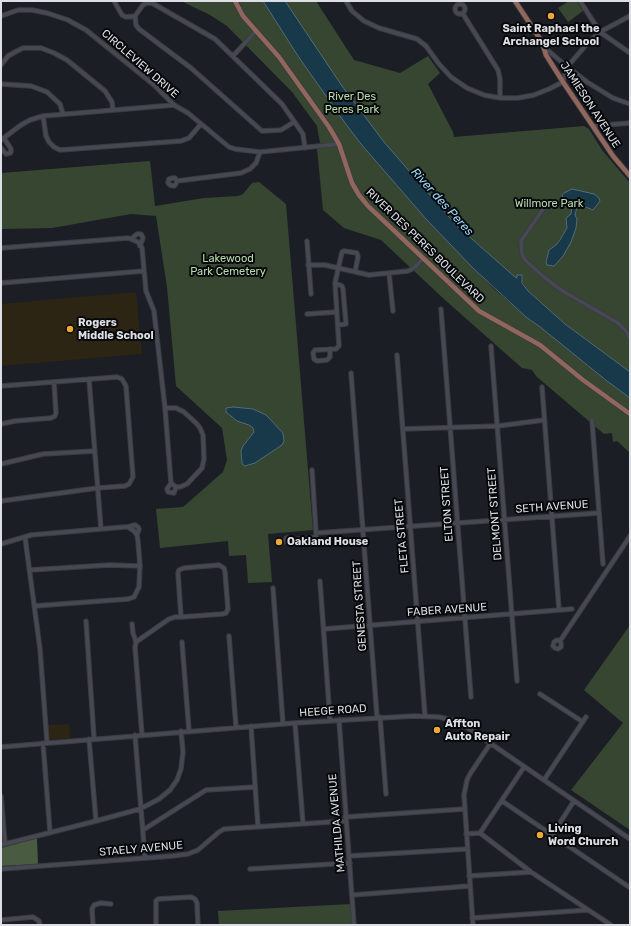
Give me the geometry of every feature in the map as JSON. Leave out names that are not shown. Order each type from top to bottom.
[{"type":"main road","name":"RIVER DES PERES BOULEVARD","points":[[235,1],[243,16],[283,62],[329,127],[339,144],[350,179],[362,199],[478,311],[535,342],[630,414]]},
{"type":"main road","name":"JAMIESON AVENUE","points":[[515,1],[544,47],[546,55],[563,82],[613,156],[630,176]]},
{"type":"street","points":[[114,1],[122,14],[126,17],[135,16]]},
{"type":"street","points":[[346,1],[352,11],[364,21],[379,28],[417,39],[426,46],[451,77],[467,88],[484,95],[500,98],[518,98],[534,95],[563,82],[567,67],[587,44],[600,32],[629,16]]},
{"type":"street","points":[[580,1],[600,32],[630,53]]},
{"type":"street","points":[[294,122],[281,130],[262,131],[191,68],[139,29],[136,25],[135,16],[143,5],[152,3],[215,39],[282,104],[303,134],[305,148]]},
{"type":"street","name":"CIRCLEVIEW DRIVE","points":[[1,16],[18,10],[46,12],[68,20],[86,30],[152,84],[174,105],[188,113],[229,147],[235,150],[260,152],[339,144]]},
{"type":"street","points":[[463,14],[498,70],[500,79],[500,98]]},
{"type":"street","points":[[233,56],[256,31]]},
{"type":"street","points":[[544,47],[587,82],[613,98],[630,104]]},
{"type":"street","points":[[1,65],[8,56],[23,48],[41,48],[54,53],[67,60],[105,91],[112,102],[113,110]]},
{"type":"street","points":[[1,84],[31,86],[48,92],[60,104],[63,114]]},
{"type":"street","points":[[1,148],[6,154],[10,153],[11,152],[2,139],[26,122],[43,116],[174,105]]},
{"type":"street","points":[[43,116],[46,136],[49,142],[60,150],[181,141],[189,138],[201,124]]},
{"type":"street","points":[[593,126],[630,123]]},
{"type":"street","points":[[177,181],[241,173],[250,169],[256,163],[260,152]]},
{"type":"street","points":[[546,205],[521,241],[522,254],[525,260],[561,290],[618,322],[630,338]]},
{"type":"street","points":[[131,239],[137,234],[141,234],[143,238],[140,246]]},
{"type":"street","points":[[1,248],[131,239],[136,241],[142,248],[146,291],[154,311],[165,408],[171,483],[167,489],[168,492],[174,493],[176,487]]},
{"type":"street","points":[[307,241],[311,294]]},
{"type":"street","points":[[330,349],[330,358],[328,360],[317,361],[314,359],[313,353],[315,350],[330,349],[336,349],[339,346],[335,283],[342,252],[346,250],[357,253],[358,255],[355,272]]},
{"type":"street","points":[[308,265],[325,265],[369,274],[389,273],[408,271],[414,268],[423,259]]},
{"type":"street","points":[[1,283],[144,271]]},
{"type":"street","points":[[389,273],[393,311]]},
{"type":"street","points":[[335,283],[339,284],[343,289],[346,324],[338,324]]},
{"type":"street","name":"ELTON STREET","points":[[441,309],[471,698]]},
{"type":"street","points":[[307,314],[337,312]]},
{"type":"street","name":"DELMONT STREET","points":[[491,346],[517,681]]},
{"type":"street","name":"FLETA STREET","points":[[397,355],[425,716]]},
{"type":"street","name":"GENESTA STREET","points":[[352,374],[370,625],[386,794]]},
{"type":"street","points":[[1,386],[117,377],[122,379],[126,386],[133,477],[129,484],[125,486],[98,488],[1,501]]},
{"type":"street","points":[[89,379],[101,529]]},
{"type":"street","points":[[1,424],[15,421],[51,418],[55,416],[54,382]]},
{"type":"street","points":[[542,387],[559,610]]},
{"type":"street","points":[[165,408],[176,408],[184,412],[196,423],[203,435],[204,459],[202,468],[187,484],[176,487],[171,483]]},
{"type":"street","points":[[403,429],[498,426],[544,420]]},
{"type":"street","points":[[592,420],[603,564]]},
{"type":"street","points":[[1,464],[43,454],[95,451]]},
{"type":"street","points":[[312,470],[316,533]]},
{"type":"street","name":"SETH AVENUE","points":[[290,540],[316,537],[316,533],[598,513]]},
{"type":"street","points":[[1,544],[31,535],[128,527],[137,535],[140,566],[139,587],[134,597],[128,599],[34,606]]},
{"type":"street","points":[[560,641],[630,536]]},
{"type":"street","points":[[25,537],[40,649],[50,832]]},
{"type":"street","points":[[30,570],[109,565],[140,566]]},
{"type":"street","points":[[136,642],[169,619],[226,613],[228,609],[224,568],[219,565],[184,568],[179,570],[181,617]]},
{"type":"street","points":[[320,581],[330,720]]},
{"type":"street","points":[[273,588],[283,724]]},
{"type":"street","name":"FABER AVENUE","points":[[324,629],[572,609]]},
{"type":"street","points":[[86,621],[94,738]]},
{"type":"street","points":[[132,624],[136,642],[135,647],[142,735]]},
{"type":"street","points":[[229,636],[236,727]]},
{"type":"street","points":[[182,642],[189,731]]},
{"type":"street","points":[[540,694],[583,722]]},
{"type":"street","name":"HEEGE ROAD","points":[[1,747],[94,738],[330,720],[425,716],[445,718],[456,721],[630,839]]},
{"type":"street","points":[[544,780],[586,717]]},
{"type":"street","name":"MATHILDA AVENUE","points":[[339,720],[354,925]]},
{"type":"street","points":[[295,723],[302,824]]},
{"type":"street","points":[[251,726],[258,827]]},
{"type":"street","points":[[1,796],[3,845],[140,809],[159,799],[170,790],[177,780],[182,769],[181,731]]},
{"type":"street","points":[[135,735],[145,858]]},
{"type":"street","points":[[89,739],[96,821]]},
{"type":"street","points":[[473,925],[464,795],[467,780],[490,744]]},
{"type":"street","points":[[480,833],[524,767]]},
{"type":"street","points":[[143,830],[206,790],[255,787]]},
{"type":"street","points":[[502,801],[629,887]]},
{"type":"street","points":[[552,835],[574,801]]},
{"type":"street","name":"STAELY AVENUE","points":[[1,869],[188,854],[198,850],[224,829],[464,810]]},
{"type":"street","points":[[466,834],[480,833],[531,872],[612,925]]},
{"type":"street","points":[[349,856],[467,849]]},
{"type":"street","points":[[250,870],[350,862]]},
{"type":"street","points":[[469,876],[531,872]]},
{"type":"street","points":[[352,895],[470,886]]},
{"type":"street","points":[[156,925],[156,901],[158,899],[191,897],[196,899],[198,925]]},
{"type":"street","points":[[93,925],[92,909],[94,905],[101,902],[111,904]]},
{"type":"street","points":[[472,918],[590,910]]},
{"type":"street","points":[[1,920],[33,917],[40,923]]},
{"type":"shaded area","name":"Rogers Middle School","points":[[136,292],[142,354],[1,366],[1,304]]},
{"type":"shaded area","points":[[69,724],[70,738],[52,740],[48,737],[48,725]]},
{"type":"green space","points":[[181,1],[316,1],[354,60],[400,73],[428,56],[440,73],[428,84],[453,132],[454,137],[584,126],[589,129],[602,150],[630,183],[630,372],[565,324],[528,291],[518,275],[516,278],[512,275],[470,237],[439,206],[384,143],[361,144],[426,219],[492,287],[526,317],[630,398],[630,453],[617,441],[613,442],[612,433],[604,434],[537,377],[532,370],[522,368],[445,300],[381,240],[344,228],[323,210],[317,149],[321,148],[317,126],[292,92],[227,26],[210,15]]},
{"type":"green space","points":[[569,1],[577,1],[583,11],[568,22],[558,8]]},
{"type":"green space","name":"Lakewood Park Cemetery","points":[[150,161],[155,206],[204,198],[238,196],[243,194],[252,183],[259,182],[286,204],[313,530],[268,534],[272,582],[248,583],[246,555],[229,556],[228,541],[160,548],[156,509],[183,507],[223,472],[227,460],[222,428],[176,386],[167,287],[156,216],[131,214],[52,228],[1,229],[1,173]]},
{"type":"green space","points":[[630,625],[630,830],[571,790],[623,723],[584,690]]},
{"type":"green space","points":[[37,838],[38,864],[1,866],[1,848]]},
{"type":"green space","points":[[351,904],[353,925],[219,925],[218,911]]},
{"type":"water","name":"River des Peres","points":[[263,1],[285,1],[342,86],[384,142],[456,225],[515,277],[517,278],[517,275],[522,275],[522,283],[528,291],[565,324],[630,372],[630,398],[526,317],[473,268],[426,219],[361,144],[345,123],[298,56]]},
{"type":"water","points":[[572,189],[594,194],[600,201],[593,210],[586,207],[577,207],[575,215],[577,219],[576,228],[571,242],[563,256],[554,266],[547,265],[546,262],[549,250],[560,240],[567,228],[566,218],[571,214],[572,206],[564,203],[562,195]]},
{"type":"water","points":[[233,407],[253,409],[266,415],[283,433],[284,441],[282,445],[255,463],[245,466],[243,465],[241,451],[254,432],[253,428],[249,425],[237,421],[226,412],[226,408]]},
{"type":"place","name":"Saint Raphael the Archangel School","points":[[551,16]]},
{"type":"place","name":"Rogers Middle School","points":[[70,329]]},
{"type":"place","name":"Oakland House","points":[[279,542]]},
{"type":"place","name":"Affton Auto Repair","points":[[437,730]]},
{"type":"place","name":"Living Word Church","points":[[540,835]]},
{"type":"park label","name":"River Des Peres Park","points":[[352,103]]},
{"type":"park label","name":"Willmore Park","points":[[549,204]]}]
